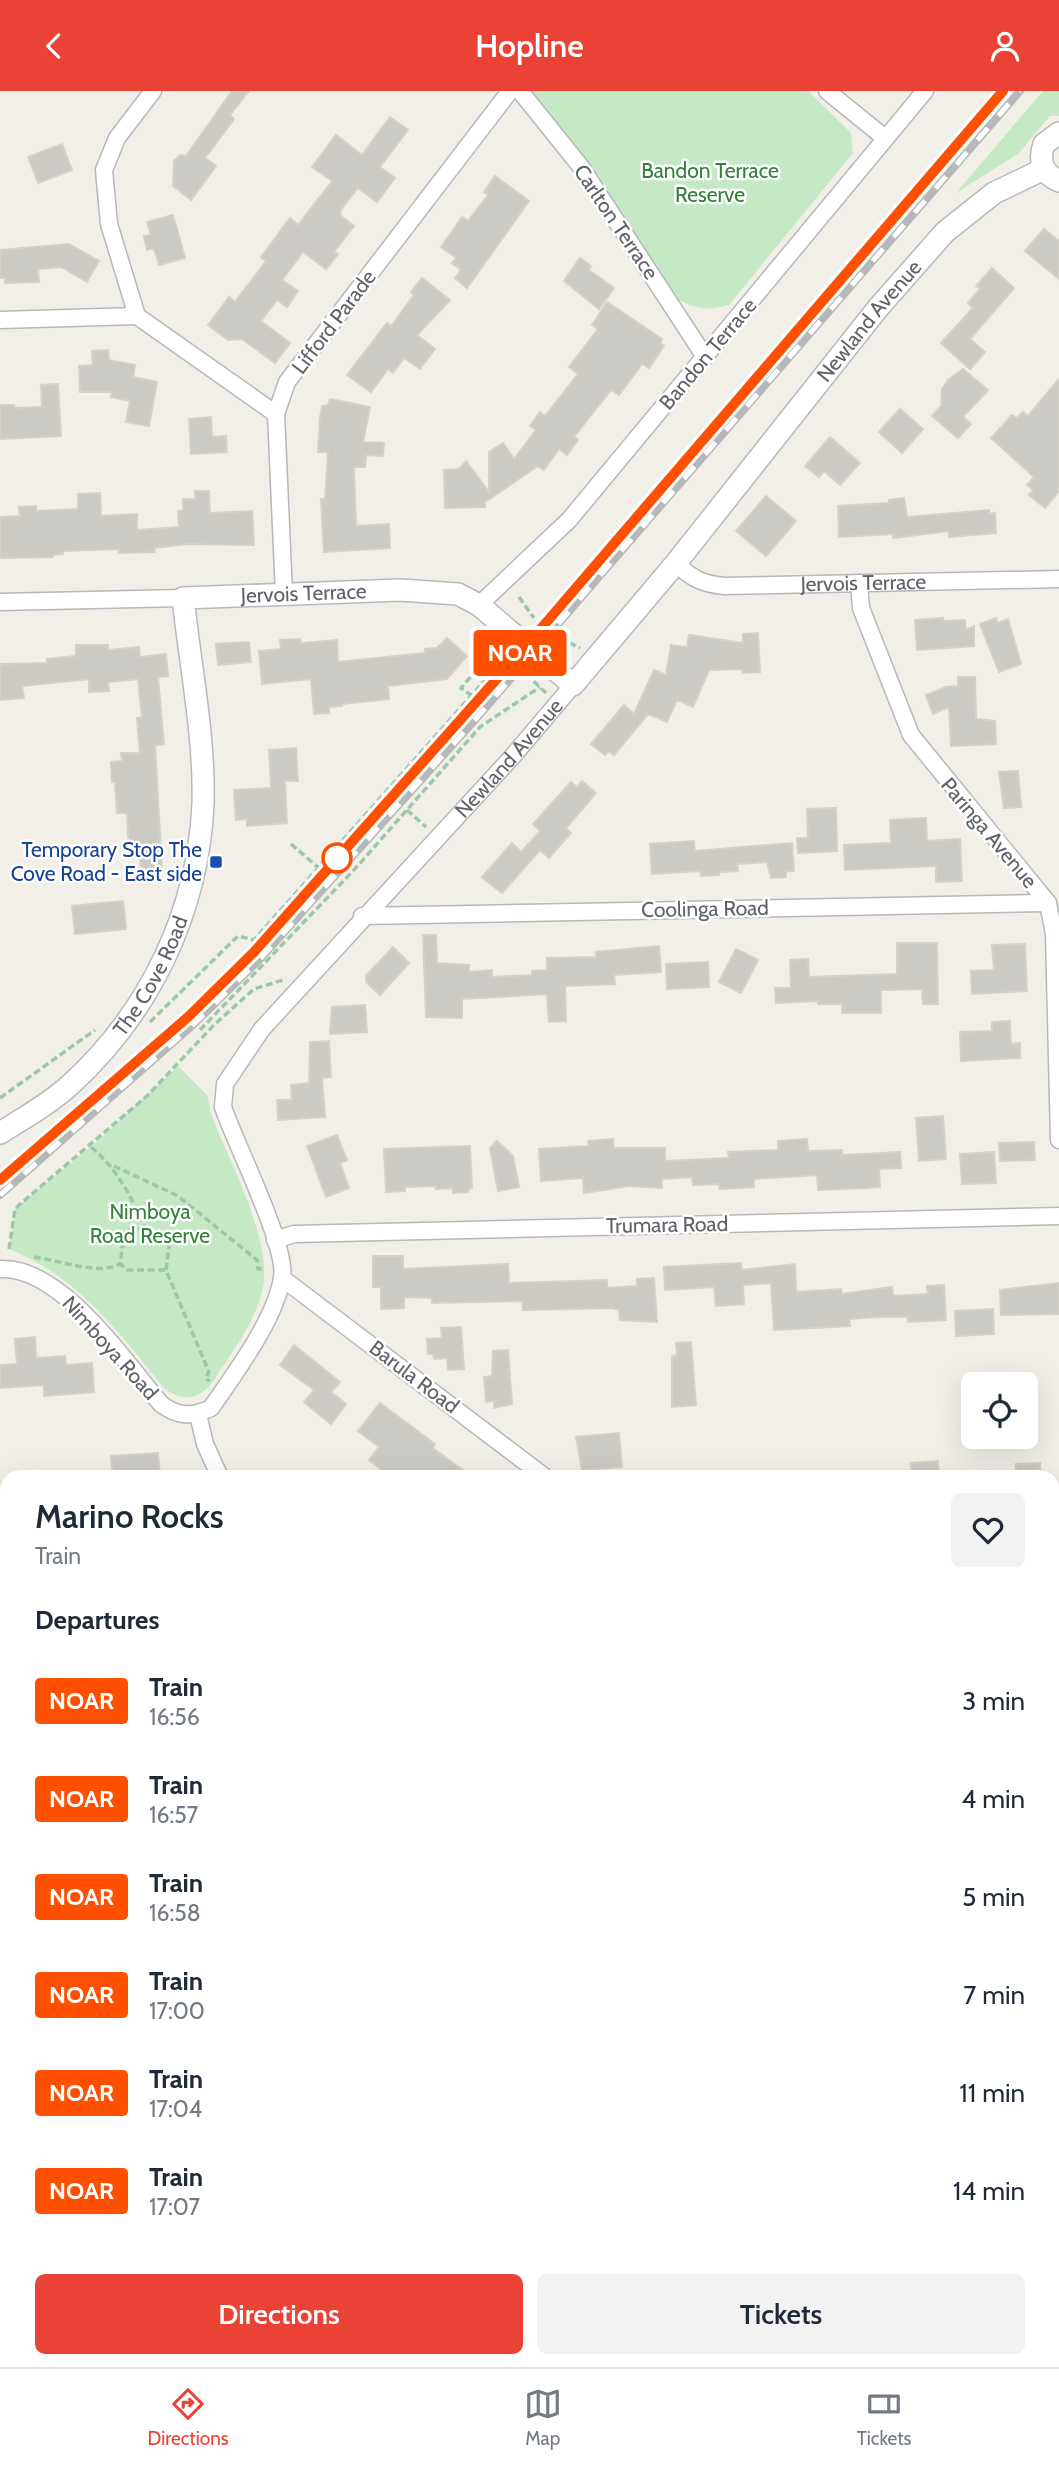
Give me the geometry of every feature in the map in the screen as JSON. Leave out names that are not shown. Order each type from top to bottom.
[{"type":"street","points":[[137,316],[108,224],[104,170],[117,138],[153,91]]},
{"type":"street","name":"Lifford Parade","points":[[284,594],[276,414],[288,382],[510,91]]},
{"type":"street","name":"Carlton Terrace","points":[[520,91],[581,167],[705,358]]},
{"type":"street","points":[[827,91],[885,138]]},
{"type":"street","name":"Bandon Terrace","points":[[478,605],[569,520],[925,91]]},
{"type":"street","points":[[1051,175],[1041,152],[1044,144],[1059,133]]},
{"type":"street","name":"Newland Avenue","points":[[198,1415],[211,1408],[223,1391],[270,1313],[282,1278],[275,1240],[226,1115],[222,1091],[262,1029],[362,916],[512,757],[676,563],[878,308],[945,232],[994,193],[1051,175]]},
{"type":"street","points":[[0,320],[137,316],[276,414]]},
{"type":"street","name":"Jervois Terrace","points":[[676,563],[689,576],[705,584],[1059,579]]},
{"type":"street","name":"Paringa Avenue","points":[[859,583],[861,608],[911,735],[1048,903],[1054,934],[1059,1140]]},
{"type":"street","name":"Jervois Terrace","points":[[0,602],[430,591],[458,594],[478,605],[573,685]]},
{"type":"street","name":"The Cove Road","points":[[0,1133],[70,1085],[123,1027],[169,950],[191,891],[201,816],[202,774],[183,598]]},
{"type":"street","name":"Coolinga Road","points":[[362,916],[1048,903]]},
{"type":"street","name":"Trumara Road","points":[[275,1240],[295,1234],[1059,1216]]},
{"type":"street","name":"Nimboya Road","points":[[0,1269],[15,1268],[33,1275],[56,1290],[83,1313],[161,1404],[173,1412],[198,1415]]},
{"type":"street","name":"Barula Road","points":[[282,1278],[536,1470]]},
{"type":"street","points":[[198,1415],[205,1444],[217,1470]]},
{"type":"path","points":[[519,597],[534,618]]},
{"type":"path","points":[[560,638],[581,649]]},
{"type":"path","points":[[472,696],[461,688],[487,658],[491,647]]},
{"type":"path","points":[[140,1029],[160,1015],[238,936],[254,940],[320,869],[495,669]]},
{"type":"path","points":[[526,674],[546,694]]},
{"type":"path","points":[[200,1030],[407,810],[480,727],[540,687]]},
{"type":"path","points":[[407,810],[428,828]]},
{"type":"path","points":[[291,844],[320,869]]},
{"type":"path","points":[[9,1249],[15,1209],[91,1147],[155,1089],[215,1024],[254,989],[286,979]]},
{"type":"path","points":[[247,983],[254,989]]},
{"type":"path","points":[[210,1020],[215,1024]]},
{"type":"path","points":[[0,1098],[104,1023]]},
{"type":"path","points":[[91,1147],[112,1165],[178,1196],[257,1260],[258,1269],[265,1268]]},
{"type":"path","points":[[112,1165],[128,1189],[145,1228]]},
{"type":"path","points":[[120,1265],[125,1230],[145,1228],[166,1238],[169,1247],[166,1270],[209,1372],[206,1379],[212,1383]]},
{"type":"path","points":[[29,1257],[61,1260],[96,1271],[120,1265]]},
{"type":"path","points":[[120,1265],[128,1271],[166,1270]]},
{"type":"green space","name":"Bandon Terrace Reserve","points":[[531,91],[808,91],[851,133],[853,153],[729,305],[696,307],[677,299],[602,187]]},
{"type":"green space","points":[[1043,91],[1059,91],[1059,116],[1050,116],[1019,153],[956,193]]},
{"type":"green space","name":"Nimboya Road Reserve","points":[[178,1066],[208,1096],[211,1114],[257,1229],[264,1276],[261,1296],[247,1329],[214,1380],[204,1391],[192,1397],[179,1396],[165,1389],[114,1327],[77,1291],[34,1261],[9,1249],[15,1209],[91,1147]]},
{"type":"building","points":[[232,91],[249,91],[230,115],[234,119],[205,158],[216,166],[191,200],[173,186],[174,161],[180,155],[186,156]]},
{"type":"building","points":[[390,117],[408,130],[380,167],[395,178],[377,202],[358,188],[340,211],[341,216],[354,226],[334,252],[338,254],[326,269],[303,252],[282,280],[298,291],[287,307],[277,300],[261,321],[290,343],[275,363],[242,339],[228,340],[208,325],[229,297],[235,302],[266,261],[261,257],[290,218],[298,225],[332,181],[312,167],[336,135],[362,155]]},
{"type":"building","points":[[62,144],[72,170],[38,183],[28,157]]},
{"type":"building","points":[[495,176],[529,201],[467,288],[455,278],[461,270],[452,263],[456,258],[441,247],[462,217],[468,221],[488,195],[484,192]]},
{"type":"building","points":[[173,215],[185,258],[159,265],[154,248],[147,250],[144,236],[151,235],[147,222]]},
{"type":"building","points":[[1044,229],[1059,241],[1059,279],[1025,251]]},
{"type":"building","points":[[69,244],[99,261],[87,282],[61,267],[38,269],[39,282],[5,283],[5,278],[0,278],[0,250]]},
{"type":"building","points":[[580,258],[591,266],[589,270],[614,288],[599,309],[564,281]]},
{"type":"building","points":[[992,268],[1014,288],[970,339],[985,352],[970,369],[941,343],[973,308],[968,303],[980,289],[976,286]]},
{"type":"building","points":[[422,278],[450,300],[417,335],[435,349],[420,369],[404,358],[393,373],[388,369],[371,392],[347,375],[387,323],[391,326],[414,295],[411,292]]},
{"type":"building","points":[[607,302],[662,339],[660,343],[664,346],[649,368],[642,364],[619,395],[611,390],[574,437],[578,440],[567,455],[559,449],[544,470],[538,466],[485,502],[485,507],[445,508],[444,470],[459,469],[466,461],[489,492],[489,452],[503,443],[514,459],[536,430],[530,426],[540,412],[545,416],[578,374],[569,367],[598,329],[592,325]]},
{"type":"building","points":[[108,350],[109,360],[135,365],[133,377],[157,382],[149,426],[126,422],[130,401],[111,397],[112,392],[80,392],[79,366],[93,365],[92,351]]},
{"type":"building","points":[[963,369],[988,390],[963,417],[971,424],[958,438],[932,416],[941,406],[942,389],[948,380]]},
{"type":"building","points":[[1059,379],[1059,491],[1045,508],[1029,495],[1033,490],[1027,485],[1034,477],[991,438],[1012,415],[1017,418],[1023,412],[1028,416]]},
{"type":"building","points":[[58,384],[61,436],[0,439],[0,405],[14,405],[15,408],[42,407],[41,385]]},
{"type":"building","points":[[330,399],[370,407],[363,442],[384,443],[383,456],[366,455],[365,467],[354,467],[356,526],[389,524],[390,548],[324,552],[321,499],[325,499],[328,452],[318,452],[322,406],[328,405]]},
{"type":"building","points":[[900,409],[923,429],[902,453],[879,432]]},
{"type":"building","points":[[211,417],[212,437],[226,436],[227,452],[191,454],[189,419]]},
{"type":"building","points":[[830,437],[860,463],[840,485],[824,471],[819,477],[805,466]]},
{"type":"building","points":[[195,491],[209,491],[210,513],[252,511],[254,545],[187,544],[154,548],[155,552],[119,553],[119,549],[63,551],[63,554],[53,557],[0,558],[0,517],[20,516],[19,507],[36,506],[36,511],[78,509],[78,494],[100,493],[101,516],[137,514],[137,530],[179,527],[178,511],[183,510],[183,499],[195,499]]},
{"type":"building","points":[[766,496],[796,521],[766,556],[736,531]]},
{"type":"building","points":[[904,498],[907,517],[989,510],[989,514],[995,513],[996,533],[949,537],[949,531],[893,538],[893,534],[839,537],[838,506],[889,503],[889,500]]},
{"type":"building","points":[[943,618],[943,621],[965,620],[966,630],[974,626],[974,646],[917,650],[915,620]]},
{"type":"building","points":[[996,618],[998,623],[1008,619],[1021,664],[999,672],[980,624]]},
{"type":"building","points":[[758,633],[760,672],[743,673],[743,669],[709,670],[693,707],[677,700],[667,722],[648,714],[614,755],[609,751],[605,755],[591,744],[624,705],[634,714],[654,670],[666,675],[671,645],[687,647],[689,635],[743,643],[743,634]]},
{"type":"building","points":[[447,638],[467,656],[447,679],[388,686],[389,699],[342,704],[329,707],[329,713],[314,714],[311,679],[262,684],[259,651],[281,649],[280,640],[300,639],[301,643],[337,640],[338,662],[425,653],[425,649],[437,648]]},
{"type":"building","points":[[249,642],[251,662],[218,665],[216,644]]},
{"type":"building","points":[[76,645],[108,645],[108,650],[139,647],[140,657],[166,654],[168,676],[158,677],[164,744],[155,745],[162,870],[141,872],[139,851],[129,851],[127,813],[117,813],[115,782],[112,782],[111,762],[122,761],[121,753],[140,753],[137,718],[142,717],[138,679],[108,682],[109,691],[89,692],[89,679],[22,686],[24,698],[0,700],[0,664],[47,663],[47,659],[76,656]]},
{"type":"building","points":[[958,677],[975,677],[976,719],[995,721],[996,744],[951,746],[949,707],[933,714],[926,695],[946,687],[958,686]]},
{"type":"building","points":[[296,748],[298,781],[285,781],[287,823],[247,826],[247,819],[236,820],[234,790],[271,788],[269,750]]},
{"type":"building","points":[[1018,771],[1021,807],[1004,808],[999,772]]},
{"type":"building","points":[[582,781],[596,793],[566,828],[571,833],[549,858],[540,850],[502,893],[482,877],[512,843],[521,852],[540,831],[533,824],[571,782],[577,787]]},
{"type":"building","points":[[836,808],[837,851],[798,853],[797,838],[808,838],[807,809]]},
{"type":"building","points":[[926,818],[927,841],[960,839],[962,881],[936,882],[936,866],[845,870],[844,845],[891,843],[890,820]]},
{"type":"building","points":[[694,841],[695,851],[792,843],[794,871],[786,871],[786,877],[771,878],[767,862],[737,864],[738,871],[719,872],[719,875],[701,876],[700,871],[652,874],[650,844]]},
{"type":"building","points":[[123,901],[126,929],[75,934],[72,906]]},
{"type":"building","points":[[423,935],[436,935],[437,963],[469,965],[469,972],[492,970],[492,977],[532,975],[532,971],[547,970],[547,958],[596,957],[596,952],[659,946],[661,972],[614,975],[615,984],[565,986],[566,1021],[549,1022],[547,994],[462,999],[462,1018],[426,1017]]},
{"type":"building","points":[[897,943],[937,943],[938,1004],[923,1004],[922,989],[881,990],[881,1013],[842,1013],[842,1004],[818,1004],[818,1001],[776,1003],[775,988],[791,988],[790,960],[808,959],[809,977],[897,974]]},
{"type":"building","points":[[1025,944],[1027,991],[972,994],[971,971],[994,970],[992,945]]},
{"type":"building","points":[[393,947],[409,963],[380,995],[366,982],[366,976]]},
{"type":"building","points":[[736,949],[758,960],[741,993],[719,982]]},
{"type":"building","points":[[708,962],[709,987],[667,989],[666,964]]},
{"type":"building","points":[[365,1005],[367,1032],[330,1034],[332,1007]]},
{"type":"building","points":[[1010,1021],[1011,1044],[1020,1043],[1020,1058],[961,1061],[960,1032],[992,1031],[992,1022]]},
{"type":"building","points":[[329,1041],[331,1077],[322,1078],[325,1117],[278,1120],[277,1100],[292,1100],[291,1085],[309,1083],[310,1042]]},
{"type":"building","points":[[943,1116],[946,1159],[919,1161],[916,1118]]},
{"type":"building","points":[[337,1135],[347,1160],[340,1163],[349,1188],[326,1197],[307,1146]]},
{"type":"building","points":[[613,1139],[614,1148],[665,1148],[665,1161],[729,1158],[728,1152],[778,1150],[778,1141],[807,1139],[808,1151],[842,1150],[842,1155],[900,1152],[901,1168],[879,1169],[880,1187],[818,1190],[817,1175],[754,1179],[754,1187],[720,1189],[719,1184],[693,1185],[692,1177],[662,1179],[662,1188],[629,1186],[584,1193],[583,1178],[541,1181],[539,1149],[589,1146],[588,1141]]},
{"type":"building","points":[[497,1141],[513,1156],[519,1187],[498,1191],[490,1148]]},
{"type":"building","points":[[1034,1142],[1035,1160],[1000,1161],[999,1143]]},
{"type":"building","points":[[470,1146],[472,1188],[468,1189],[468,1192],[453,1193],[453,1188],[436,1189],[436,1186],[405,1187],[405,1191],[386,1192],[384,1149]]},
{"type":"building","points":[[994,1152],[996,1183],[962,1184],[960,1154]]},
{"type":"building","points":[[373,1256],[403,1256],[403,1269],[508,1264],[509,1283],[607,1280],[607,1288],[637,1286],[637,1279],[654,1278],[657,1322],[620,1320],[619,1310],[612,1308],[523,1310],[522,1301],[432,1303],[432,1298],[404,1297],[404,1308],[381,1309],[381,1287],[373,1287]]},
{"type":"building","points":[[741,1263],[742,1270],[795,1264],[796,1292],[841,1289],[842,1294],[892,1287],[893,1296],[928,1294],[927,1286],[944,1285],[946,1320],[908,1322],[908,1317],[878,1317],[849,1319],[850,1326],[774,1330],[771,1283],[743,1285],[744,1304],[716,1306],[714,1287],[665,1290],[664,1267]]},
{"type":"building","points":[[1059,1283],[1059,1314],[1001,1315],[1000,1290]]},
{"type":"building","points":[[993,1309],[994,1334],[956,1336],[955,1311]]},
{"type":"building","points":[[461,1327],[464,1369],[448,1370],[447,1358],[434,1359],[433,1354],[428,1354],[427,1339],[442,1338],[441,1328]]},
{"type":"building","points":[[35,1337],[36,1358],[65,1356],[66,1365],[92,1363],[94,1392],[44,1396],[44,1385],[0,1388],[0,1365],[17,1364],[15,1339]]},
{"type":"building","points":[[691,1342],[696,1405],[672,1407],[672,1356],[677,1355],[676,1343]]},
{"type":"building","points":[[294,1345],[340,1382],[331,1392],[346,1404],[331,1424],[304,1402],[314,1390],[280,1365]]},
{"type":"building","points":[[508,1350],[512,1404],[494,1408],[494,1401],[486,1402],[484,1377],[492,1376],[493,1351]]},
{"type":"building","points":[[380,1403],[435,1444],[433,1448],[463,1470],[382,1470],[369,1460],[379,1447],[358,1431]]},
{"type":"building","points":[[619,1433],[622,1467],[582,1470],[576,1437]]},
{"type":"building","points":[[158,1453],[160,1470],[112,1470],[111,1456]]},
{"type":"building","points":[[938,1461],[939,1470],[912,1470],[911,1463]]},
{"type":"building","points":[[1040,1463],[1040,1470],[1016,1470],[1016,1464]]},
{"type":"railway","points":[[840,283],[1003,91]]},
{"type":"railway","points":[[0,1195],[194,1024],[260,959],[474,721],[1020,91]]},
{"type":"railway","points":[[429,756],[489,688]]},
{"type":"railway","points":[[0,1180],[160,1041]]},
{"type":"train","name":"NOAR","points":[[0,1180],[188,1017],[254,952],[466,715],[1003,91]]},
{"type":"place","name":"Temporary Stop The Cove Road - East side","points":[[216,862]]}]
